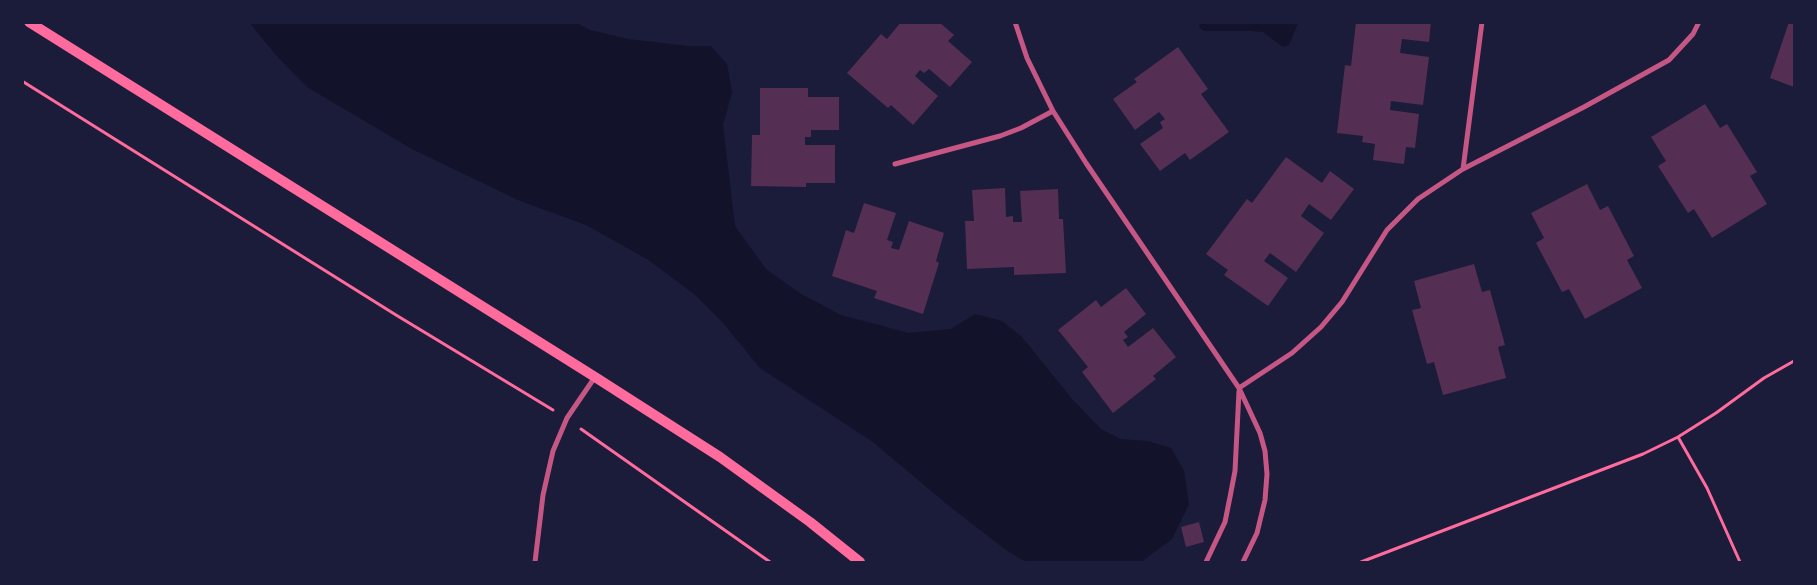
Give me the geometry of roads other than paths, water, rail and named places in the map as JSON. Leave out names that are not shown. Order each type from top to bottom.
[{"type":"main road","points":[[29,22],[596,376],[760,484],[860,562]]},
{"type":"street","points":[[1015,22],[1027,58],[1053,111],[1086,163],[1239,388],[1260,433],[1265,451],[1267,474],[1265,500],[1257,533],[1244,562]]},
{"type":"street","points":[[1463,169],[1482,22]]},
{"type":"street","points":[[1239,388],[1292,353],[1321,327],[1342,302],[1387,230],[1418,199],[1463,169],[1584,107],[1668,60],[1693,34],[1699,22]]},
{"type":"street","points":[[895,164],[1000,136],[1021,128],[1053,111]]},
{"type":"street","points":[[535,562],[543,495],[553,451],[567,418],[596,376]]},
{"type":"street","points":[[1206,562],[1225,522],[1235,472],[1239,388]]}]
